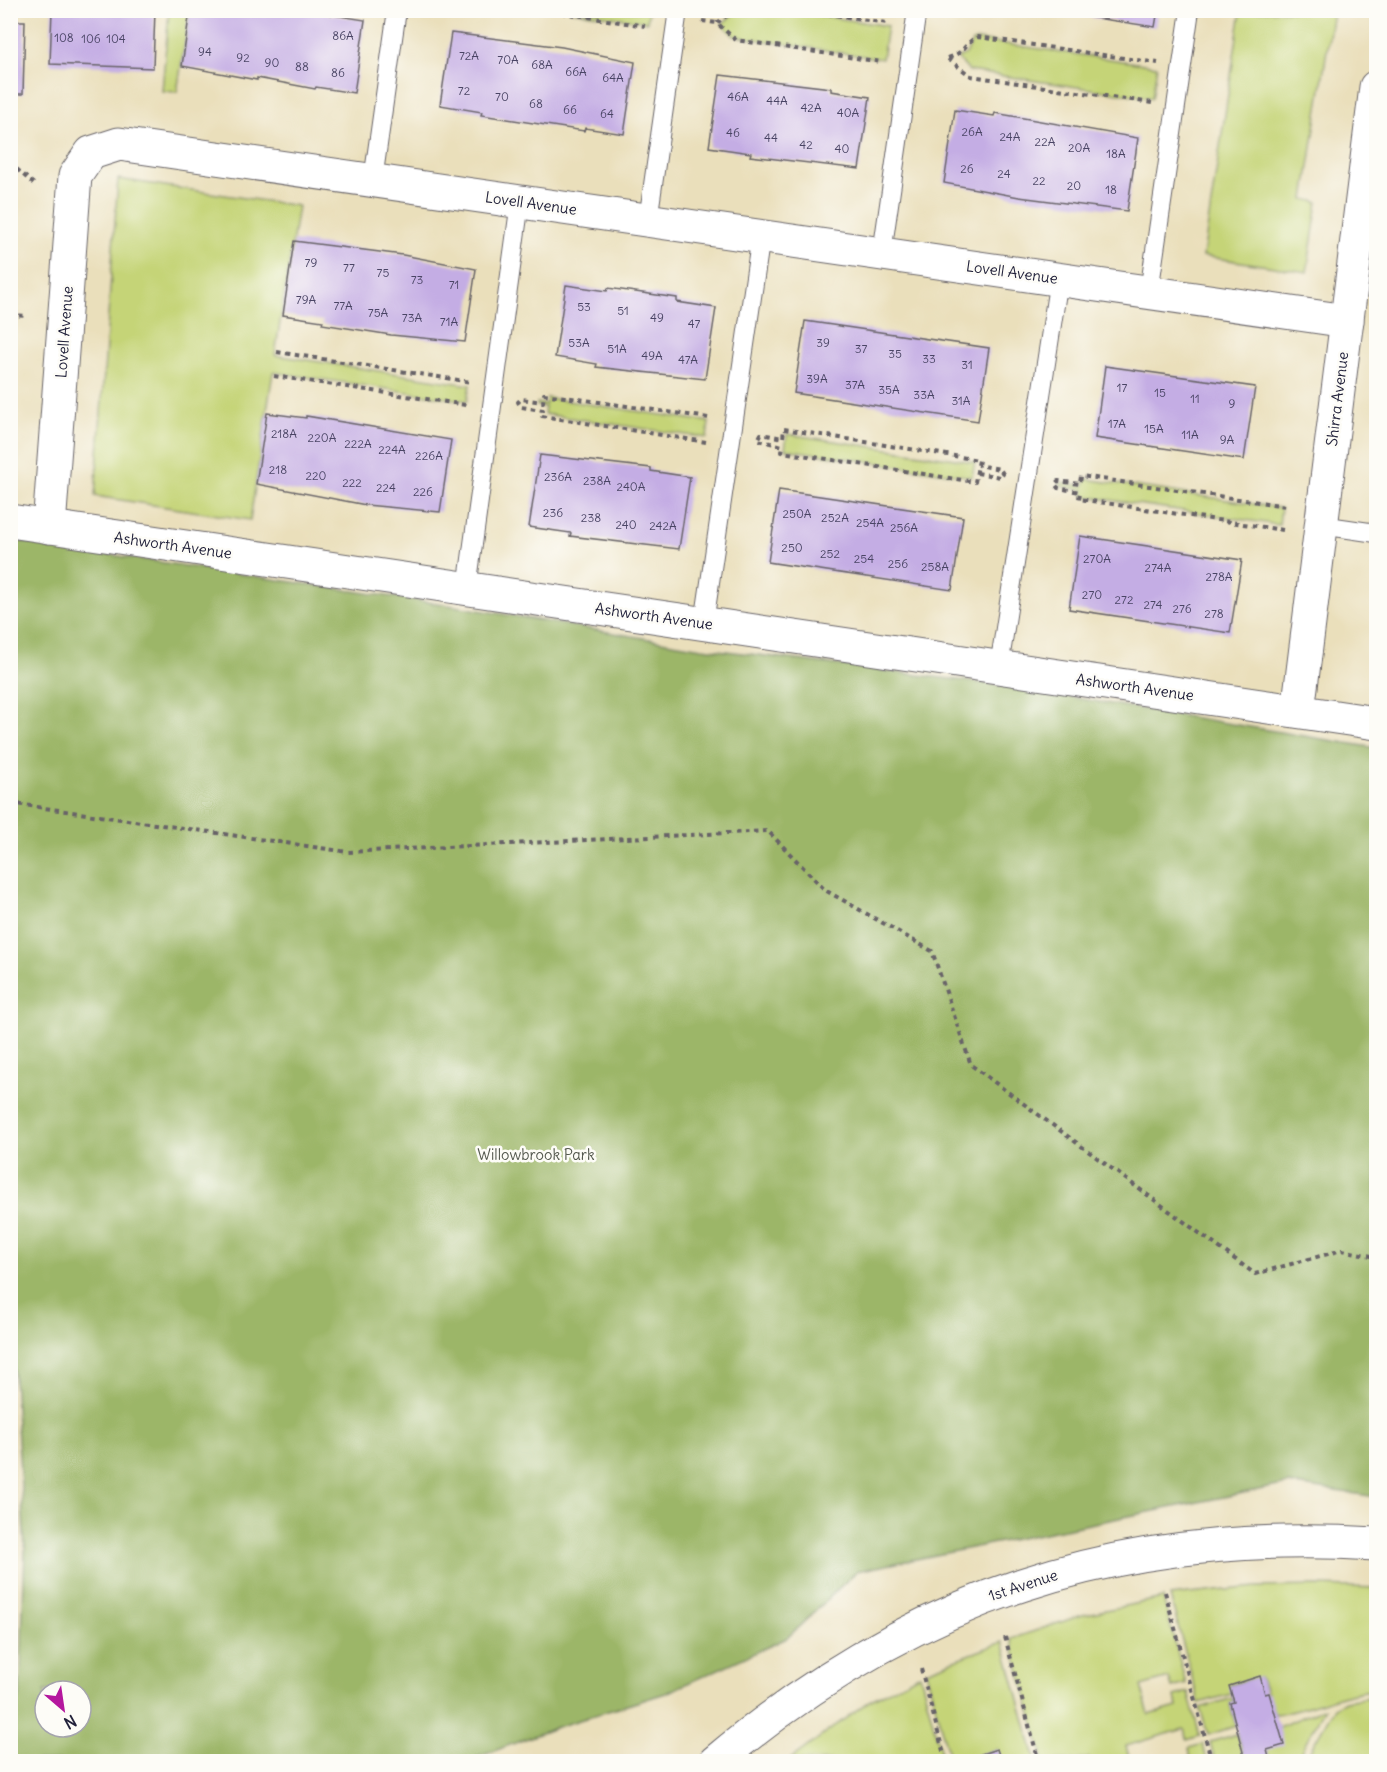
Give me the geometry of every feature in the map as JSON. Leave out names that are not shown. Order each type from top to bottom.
[{"type":"street","name":"Shirra Avenue","points":[[1298,711],[1376,99]]},
{"type":"street","name":"Lovell Avenue","points":[[49,526],[75,176],[91,153],[119,144],[1347,321]]},
{"type":"street","name":"Ashworth Avenue","points":[[10,521],[1377,723]]},
{"type":"street","name":"1st Avenue","points":[[715,1761],[766,1719],[831,1674],[909,1630],[988,1596],[1057,1573],[1141,1554],[1226,1543],[1306,1540],[1377,1544]]},
{"type":"lane","points":[[373,180],[397,10]]},
{"type":"lane","points":[[648,220],[678,10]]},
{"type":"lane","points":[[882,253],[917,10]]},
{"type":"lane","points":[[1149,292],[1190,10]]},
{"type":"lane","points":[[467,588],[520,202]]},
{"type":"lane","points":[[704,623],[761,237]]},
{"type":"lane","points":[[999,667],[1059,279]]},
{"type":"lane","points":[[1321,525],[1377,533]]},
{"type":"path","points":[[544,10],[645,26]]},
{"type":"path","points":[[717,23],[734,10]]},
{"type":"path","points":[[801,10],[887,23]]},
{"type":"path","points":[[696,21],[717,23],[736,40],[882,62]]},
{"type":"path","points":[[1152,103],[971,76],[948,58],[962,53],[969,41],[978,38],[1158,63]]},
{"type":"path","points":[[10,164],[36,186]]},
{"type":"path","points":[[10,315],[27,316]]},
{"type":"path","points":[[277,352],[471,382]]},
{"type":"path","points":[[274,376],[466,405]]},
{"type":"path","points":[[706,442],[542,416],[543,410],[521,407],[518,402],[521,399],[543,402],[544,394],[710,418]]},
{"type":"path","points":[[784,429],[979,460],[977,473],[975,482],[782,452],[783,446],[761,442],[757,438],[761,434],[783,438],[784,429]]},
{"type":"path","points":[[977,473],[1000,477],[1003,474],[1000,469],[978,465]]},
{"type":"path","points":[[1283,530],[1079,499],[1080,492],[1058,488],[1054,484],[1058,481],[1080,484],[1081,476],[1286,506]]},
{"type":"path","points":[[10,802],[348,852],[768,831],[825,890],[932,951],[971,1065],[1255,1274],[1342,1250],[1377,1257]]},
{"type":"path","points":[[1166,1592],[1212,1761]]},
{"type":"path","points":[[1005,1637],[1039,1761]]},
{"type":"path","points":[[921,1669],[946,1761]]},
{"type":"green space","points":[[785,10],[887,26],[882,59],[734,36],[722,24],[737,11]]},
{"type":"green space","points":[[169,11],[190,11],[177,92],[162,91]]},
{"type":"green space","points":[[570,11],[649,11],[647,22]]},
{"type":"green space","points":[[1241,11],[1333,11],[1304,199],[1318,202],[1307,272],[1203,256]]},
{"type":"green space","points":[[978,40],[1157,66],[1152,98],[969,71],[957,58],[966,54],[972,42]]},
{"type":"green space","points":[[118,179],[298,206],[275,355],[470,385],[467,401],[273,372],[250,520],[95,496]]},
{"type":"green space","points":[[547,398],[709,422],[707,438],[544,414],[545,407],[537,406],[537,403],[546,404]]},
{"type":"green space","points":[[787,434],[975,462],[972,477],[785,449]]},
{"type":"green space","points":[[1086,479],[1281,508],[1279,525],[1083,496],[1084,490],[1060,486],[1060,482],[1084,486]]},
{"type":"green space","name":"Willowbrook Park","points":[[11,540],[461,607],[702,648],[998,685],[1376,748],[1376,1497],[1288,1484],[857,1571],[787,1638],[666,1693],[557,1727],[468,1761],[11,1761],[11,1715],[20,1696],[25,1548],[10,1316]]},
{"type":"green space","points":[[1256,1587],[1376,1588],[1376,1690],[1350,1694],[1275,1714],[1260,1677],[1230,1685],[1232,1694],[1199,1703],[1170,1596]]},
{"type":"green space","points":[[1163,1598],[1186,1684],[1172,1688],[1169,1678],[1141,1686],[1149,1715],[1177,1707],[1175,1696],[1188,1692],[1200,1736],[1187,1740],[1184,1729],[1126,1746],[1130,1761],[1090,1761],[1089,1758],[1074,1761],[1044,1761],[1011,1639],[1082,1615]]},
{"type":"green space","points":[[1003,1642],[1036,1761],[1001,1761],[997,1749],[969,1758],[970,1761],[950,1761],[926,1671]]},
{"type":"green space","points":[[920,1674],[943,1761],[788,1761],[869,1701]]},
{"type":"green space","points":[[1376,1696],[1376,1761],[1304,1761],[1335,1707],[1345,1701]]},
{"type":"green space","points":[[1233,1698],[1234,1702],[1230,1704],[1236,1726],[1208,1735],[1200,1708]]},
{"type":"green space","points":[[1325,1708],[1297,1759],[1270,1761],[1267,1750],[1278,1727]]},
{"type":"green space","points":[[1238,1734],[1244,1756],[1229,1761],[1215,1761],[1210,1742]]},
{"type":"green space","points":[[1203,1744],[1207,1761],[1183,1761],[1191,1759],[1189,1748]]},
{"type":"building","points":[[52,10],[155,10],[153,68],[50,64]]},
{"type":"building","points":[[190,10],[321,10],[328,11],[327,14],[365,20],[354,93],[316,87],[315,89],[257,78],[257,80],[182,66]]},
{"type":"building","points":[[1042,10],[1158,10],[1155,27]]},
{"type":"building","points":[[10,21],[25,21],[23,94],[10,94]]},
{"type":"building","points":[[451,33],[562,47],[635,62],[624,134],[585,128],[584,131],[481,115],[482,112],[440,105]]},
{"type":"building","points":[[720,75],[831,88],[831,91],[870,97],[859,169],[750,156],[751,153],[709,147]]},
{"type":"building","points":[[955,110],[994,116],[995,113],[1138,138],[1127,211],[1019,197],[944,183]]},
{"type":"building","points":[[294,241],[403,255],[476,269],[465,342],[391,335],[283,315]]},
{"type":"building","points":[[566,285],[607,291],[608,288],[677,298],[677,302],[716,308],[705,379],[596,367],[597,364],[555,357]]},
{"type":"building","points":[[805,321],[989,348],[978,421],[794,393]]},
{"type":"building","points":[[1105,366],[1255,387],[1244,460],[1095,438]]},
{"type":"building","points":[[267,413],[306,418],[306,416],[451,440],[440,512],[366,505],[256,484]]},
{"type":"building","points":[[540,455],[651,468],[651,471],[690,477],[679,549],[570,536],[571,533],[529,527]]},
{"type":"building","points":[[779,490],[963,517],[952,590],[768,562]]},
{"type":"building","points":[[1080,536],[1242,560],[1230,633],[1069,609]]},
{"type":"building","points":[[1260,1676],[1265,1694],[1269,1693],[1284,1745],[1267,1750],[1270,1761],[1228,1761],[1244,1756],[1230,1703],[1234,1702],[1229,1686]]},
{"type":"building","points":[[997,1749],[1001,1761],[970,1761],[969,1758]]}]
